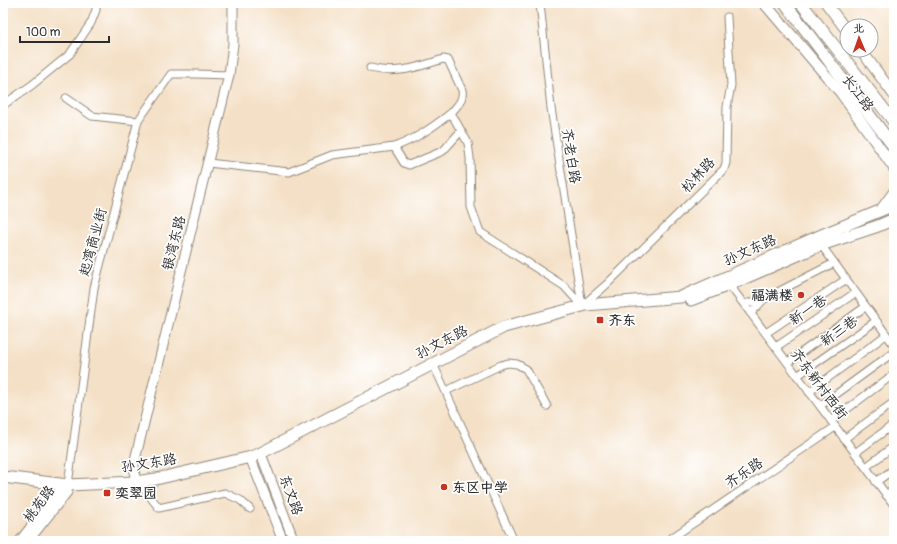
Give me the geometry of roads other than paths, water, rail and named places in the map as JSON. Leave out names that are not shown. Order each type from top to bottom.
[{"type":"main road","name":"长江路","points":[[764,3],[841,93],[893,164],[894,175]]},
{"type":"main road","name":"长江路","points":[[785,3],[893,146]]},
{"type":"main road","name":"长江路","points":[[801,3],[894,122]]},
{"type":"main road","points":[[826,3],[839,20]]},
{"type":"main road","name":"长江路","points":[[867,58],[894,94]]},
{"type":"main road","points":[[880,211],[894,192]]},
{"type":"main road","name":"孙文东路","points":[[138,484],[251,457],[261,453],[504,327],[582,309],[682,304],[726,281],[818,241],[894,205]]},
{"type":"main road","name":"孙文东路","points":[[818,241],[878,226],[894,219]]},
{"type":"main road","points":[[878,226],[894,226]]},
{"type":"main road","name":"孙文东路","points":[[3,482],[65,489],[138,484],[258,461],[435,368],[506,333],[582,309]]},
{"type":"main road","name":"孙文东路","points":[[3,477],[65,489]]},
{"type":"street","points":[[3,105],[32,85],[70,54],[91,23],[96,10],[96,3]]},
{"type":"street","name":"银湾东路","points":[[138,484],[134,464],[229,75],[233,44],[233,3]]},
{"type":"street","name":"齐老白路","points":[[540,3],[551,108],[582,309]]},
{"type":"street","name":"松林路","points":[[582,309],[724,169],[726,163],[726,107],[731,85],[727,17]]},
{"type":"street","points":[[208,163],[289,172],[332,155],[394,147],[427,131],[451,113],[460,103],[463,94],[448,60],[446,59],[415,68],[398,71],[370,68]]},
{"type":"street","name":"起湾商业街","points":[[65,489],[94,288],[138,121],[171,74],[229,75]]},
{"type":"street","points":[[66,98],[92,116],[138,121]]},
{"type":"street","points":[[451,113],[468,143],[470,158],[471,207],[480,232],[564,286],[582,309]]},
{"type":"street","points":[[394,147],[404,163],[409,165],[442,151],[461,131]]},
{"type":"street","points":[[818,241],[894,345]]},
{"type":"street","points":[[744,304],[764,299],[834,263]]},
{"type":"street","points":[[766,333],[846,280]]},
{"type":"street","name":"齐东新村西街","points":[[726,281],[894,505]]},
{"type":"street","name":"新一巷","points":[[776,347],[855,293]]},
{"type":"street","points":[[751,313],[764,299]]},
{"type":"street","points":[[788,362],[865,307]]},
{"type":"street","name":"新三巷","points":[[798,376],[876,321]]},
{"type":"street","points":[[809,392],[886,334]]},
{"type":"street","points":[[820,406],[894,352]]},
{"type":"street","points":[[446,391],[501,365],[508,363],[517,364],[526,370],[547,406]]},
{"type":"street","points":[[435,368],[514,541]]},
{"type":"street","name":"齐乐路","points":[[667,541],[833,424],[894,374]]},
{"type":"street","points":[[844,439],[894,402]]},
{"type":"street","points":[[855,453],[894,424]]},
{"type":"street","points":[[866,467],[894,446]]},
{"type":"street","name":"东文路","points":[[258,461],[283,541]]},
{"type":"street","name":"东文路","points":[[258,461],[294,541]]},
{"type":"street","points":[[876,482],[894,469]]},
{"type":"street","points":[[138,484],[159,508],[225,493],[240,500],[250,509]]},
{"type":"street","name":"桃苑路","points":[[20,541],[65,489]]},
{"type":"street","name":"桃苑路","points":[[28,541],[65,489]]},
{"type":"street","points":[[886,494],[894,489]]},
{"type":"place","name":"福满楼","points":[[801,295]]},
{"type":"place","name":"齐东","points":[[600,320]]},
{"type":"place","name":"东区中学","points":[[444,487]]},
{"type":"place","name":"奕翠园","points":[[107,493]]}]
